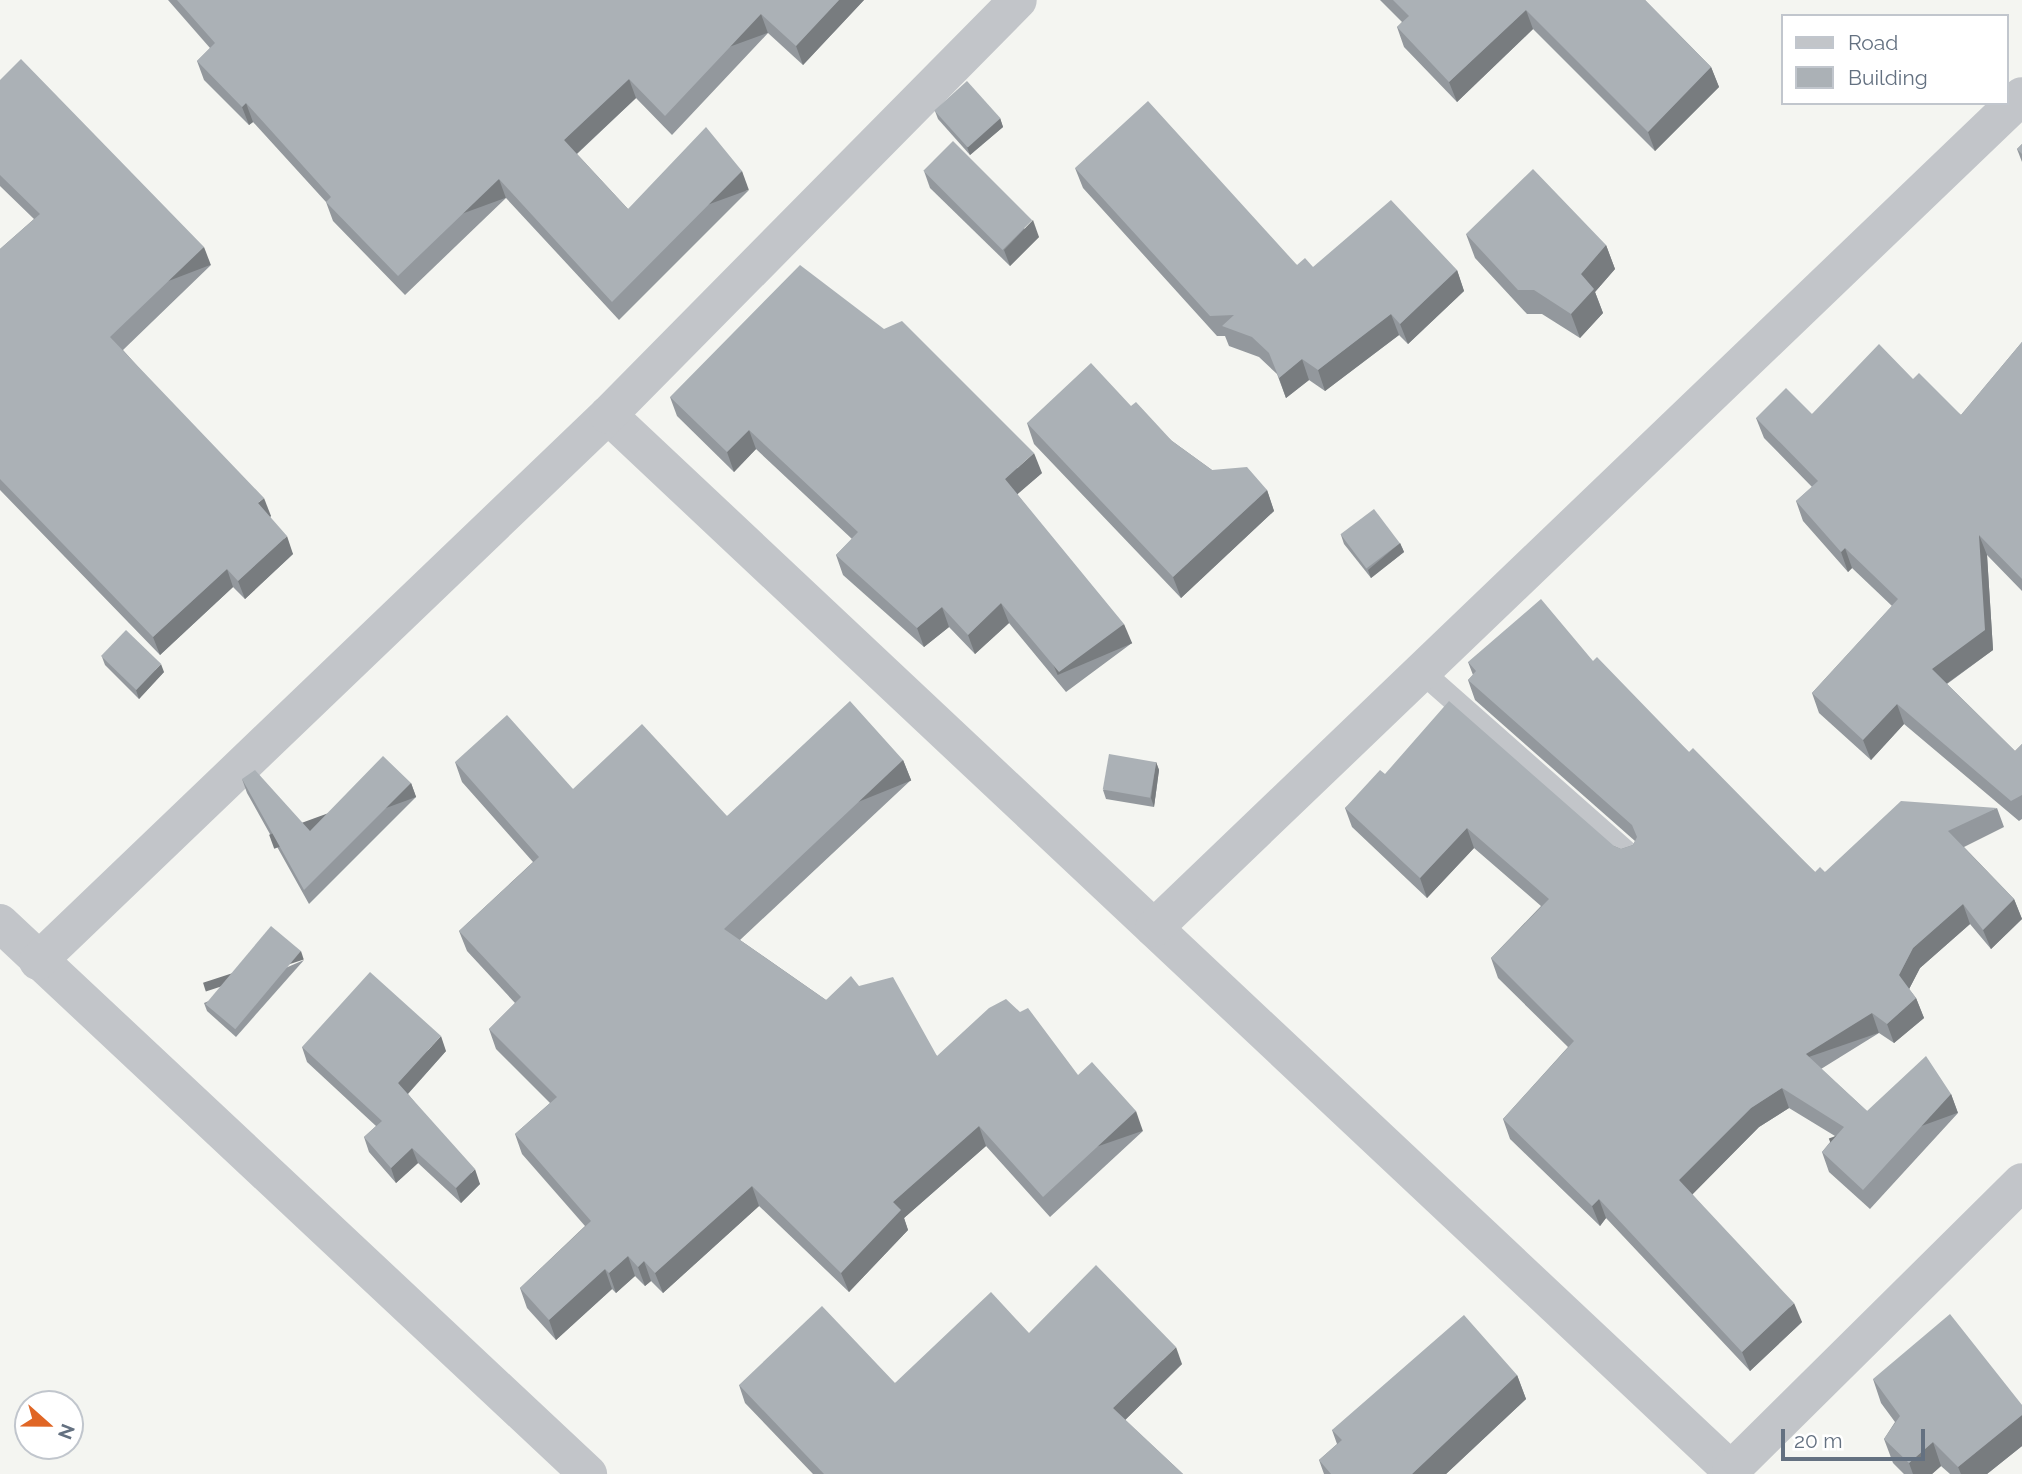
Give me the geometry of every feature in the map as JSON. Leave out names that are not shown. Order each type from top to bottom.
[{"type":"street","points":[[38,961],[608,415],[1018,0]]},
{"type":"street","points":[[1154,928],[2022,96]]},
{"type":"street","points":[[608,415],[1733,1472],[2022,1182]]},
{"type":"street","points":[[0,923],[589,1474]]},
{"type":"lane","points":[[1421,671],[1630,855]]},
{"type":"building","points":[[177,0],[839,0],[796,46],[761,14],[665,116],[629,79],[564,140],[628,209],[706,127],[742,171],[612,302],[499,179],[398,276],[326,202],[331,197],[246,103],[242,107],[197,61],[215,43]]},
{"type":"building","points":[[1393,0],[1645,0],[1711,67],[1648,132],[1526,10],[1449,82],[1397,27],[1409,16]]},
{"type":"building","points":[[21,59],[204,247],[110,337],[264,498],[258,503],[287,536],[238,581],[227,569],[153,637],[0,479],[0,249],[40,214],[0,175],[0,80]]},
{"type":"building","points":[[967,81],[1000,118],[968,148],[934,110]]},
{"type":"building","points":[[1148,101],[1297,265],[1305,258],[1313,267],[1391,200],[1457,270],[1400,324],[1391,314],[1318,370],[1302,359],[1279,378],[1269,353],[1252,337],[1222,326],[1234,315],[1210,316],[1075,168]]},
{"type":"building","points":[[953,141],[1032,220],[1002,250],[923,171]]},
{"type":"building","points":[[1533,169],[1606,245],[1581,274],[1594,289],[1571,314],[1534,290],[1518,290],[1466,234]]},
{"type":"building","points":[[800,265],[884,329],[902,321],[1034,453],[1005,479],[1124,624],[1059,672],[1001,603],[968,635],[942,607],[917,628],[836,555],[858,532],[749,430],[727,452],[670,397]]},
{"type":"building","points":[[2022,342],[2022,579],[1979,535],[1985,630],[1932,669],[2015,751],[2022,744],[2022,795],[2011,801],[1897,704],[1863,740],[1812,693],[1898,599],[1845,548],[1841,552],[1796,501],[1818,481],[1756,418],[1786,388],[1812,414],[1879,344],[1913,379],[1919,373],[1961,415]]},
{"type":"building","points":[[1091,363],[1131,406],[1136,402],[1172,441],[1212,470],[1247,467],[1267,490],[1173,577],[1027,423]]},
{"type":"building","points":[[1374,509],[1400,543],[1366,569],[1340,534]]},
{"type":"building","points":[[1541,599],[1593,661],[1597,657],[1689,752],[1693,748],[1815,872],[1820,867],[1825,872],[1901,801],[1997,808],[1948,831],[2014,899],[1983,930],[1963,904],[1913,948],[1899,975],[1916,998],[1887,1024],[1872,1013],[1806,1054],[1867,1111],[1926,1056],[1951,1094],[1863,1190],[1822,1152],[1844,1127],[1782,1088],[1751,1108],[1679,1180],[1794,1303],[1742,1352],[1599,1199],[1592,1206],[1503,1119],[1574,1041],[1491,958],[1549,899],[1467,828],[1420,878],[1345,808],[1380,770],[1385,774],[1449,701],[1614,846],[1621,849],[1633,845],[1637,837],[1632,825],[1468,680],[1476,671],[1468,662]]},
{"type":"building","points":[[126,630],[161,664],[136,690],[101,656]]},
{"type":"building","points":[[850,701],[903,760],[724,929],[826,1000],[851,976],[859,986],[893,977],[937,1056],[989,1008],[1006,999],[1020,1012],[1028,1008],[1078,1075],[1092,1062],[1136,1111],[1043,1197],[979,1126],[893,1202],[901,1210],[841,1273],[752,1186],[655,1273],[644,1261],[638,1267],[628,1256],[609,1273],[605,1269],[549,1320],[520,1288],[591,1221],[515,1134],[557,1097],[489,1029],[521,997],[459,931],[539,857],[455,762],[507,715],[573,789],[642,724],[727,816]]},
{"type":"building","points":[[1109,754],[1156,762],[1150,798],[1103,789]]},
{"type":"building","points":[[383,756],[411,783],[304,890],[242,779],[255,770],[310,831]]},
{"type":"building","points":[[271,926],[301,951],[235,1029],[205,1004]]},
{"type":"building","points":[[370,972],[441,1036],[398,1083],[475,1169],[456,1188],[412,1148],[391,1168],[364,1137],[382,1121],[302,1047]]},
{"type":"building","points":[[1096,1265],[1176,1347],[1113,1408],[1183,1474],[824,1474],[739,1385],[822,1306],[895,1383],[991,1292],[1029,1333]]},
{"type":"building","points":[[1950,1314],[2022,1405],[2022,1415],[1958,1467],[1933,1442],[1909,1463],[1884,1439],[1900,1416],[1873,1379]]},
{"type":"building","points":[[1464,1315],[1517,1375],[1412,1474],[1331,1474],[1319,1460],[1342,1440],[1332,1430]]}]
